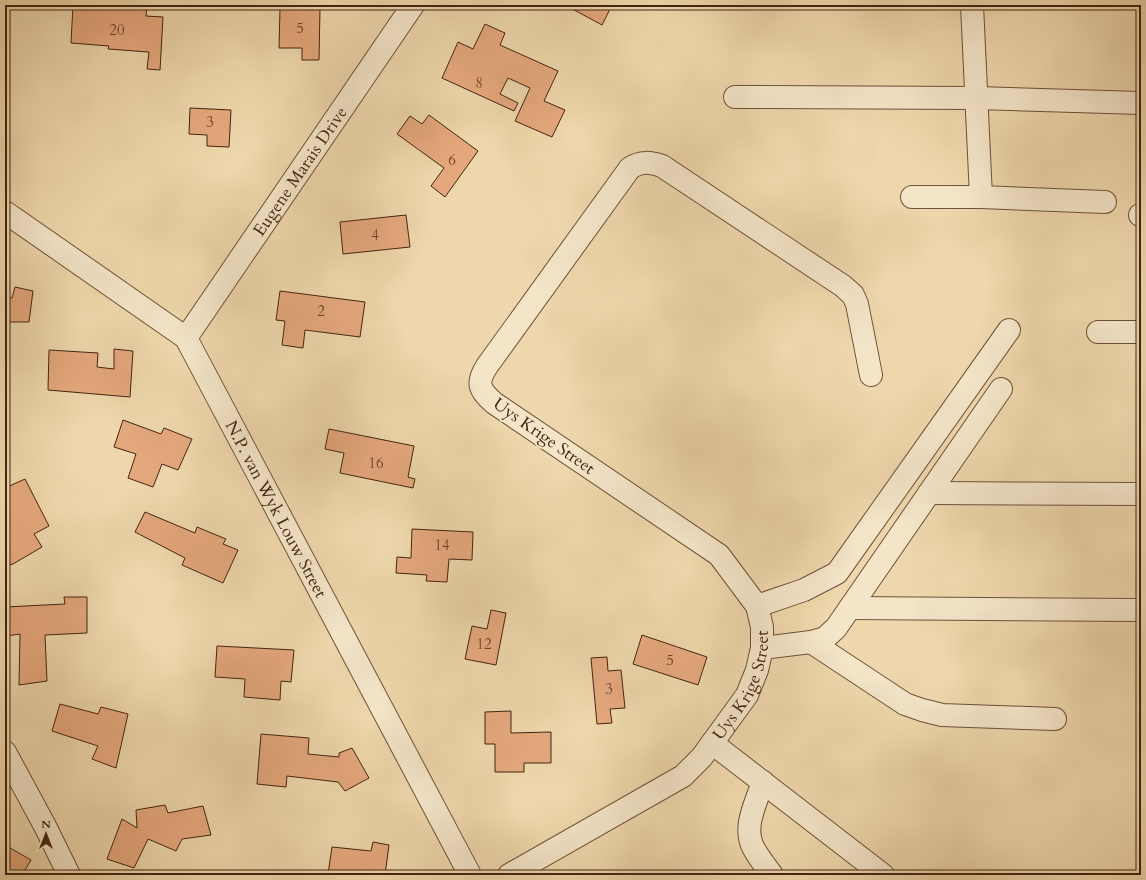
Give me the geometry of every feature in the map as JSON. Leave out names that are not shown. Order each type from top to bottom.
[{"type":"street","name":"Eugene Marais Drive","points":[[186,338],[413,5]]},
{"type":"street","points":[[972,5],[981,196]]},
{"type":"street","points":[[735,97],[977,98],[1141,103]]},
{"type":"street","name":"Uys Krige Street","points":[[509,875],[684,776],[702,757],[747,695],[757,670],[762,648],[762,627],[757,606],[719,555],[494,403],[481,387],[480,380],[482,374],[630,168],[637,163],[643,162],[662,166],[843,286],[853,295],[857,304],[871,375]]},
{"type":"street","points":[[912,196],[981,196],[1105,202]]},
{"type":"street","name":"N.P. van Wyk Louw Street","points":[[5,212],[186,338],[470,875]]},
{"type":"street","points":[[757,606],[804,590],[837,573],[1009,330]]},
{"type":"street","points":[[1098,332],[1141,332]]},
{"type":"street","points":[[762,648],[811,642],[825,638],[836,628],[1001,389]]},
{"type":"street","points":[[929,493],[1141,494]]},
{"type":"street","points":[[850,608],[1141,610]]},
{"type":"street","points":[[811,642],[905,704],[922,710],[942,715],[1055,719]]},
{"type":"street","points":[[712,743],[882,875]]},
{"type":"street","points":[[5,752],[46,828],[69,875]]},
{"type":"street","points":[[763,782],[749,821],[750,839],[753,848],[772,875]]},
{"type":"building","points":[[73,5],[147,5],[146,16],[163,17],[160,70],[147,69],[149,52],[108,49],[109,46],[71,43]]},
{"type":"building","points":[[565,5],[612,5],[602,25]]},
{"type":"building","points":[[280,8],[320,8],[319,60],[302,60],[302,48],[279,48]]},
{"type":"building","points":[[485,24],[505,33],[500,45],[558,71],[544,101],[565,110],[552,137],[515,121],[530,88],[508,78],[500,94],[518,103],[514,111],[442,78],[458,42],[473,49]]},
{"type":"building","points":[[190,108],[231,110],[229,147],[207,146],[207,135],[189,134]]},
{"type":"building","points":[[429,115],[478,151],[445,197],[431,186],[444,168],[397,134],[410,116],[422,124]]},
{"type":"building","points":[[406,215],[410,247],[343,254],[340,222]]},
{"type":"building","points":[[15,287],[33,291],[29,322],[9,322],[5,342],[5,297],[12,298]]},
{"type":"building","points":[[280,291],[365,302],[360,337],[305,330],[303,348],[282,345],[285,321],[276,320]]},
{"type":"building","points":[[114,349],[133,351],[130,397],[48,390],[49,350],[98,353],[97,367],[114,369]]},
{"type":"building","points":[[123,420],[161,434],[164,428],[192,439],[178,470],[162,464],[153,487],[128,478],[136,454],[114,447]]},
{"type":"building","points":[[329,429],[414,446],[408,477],[415,479],[413,488],[340,473],[344,453],[325,449]]},
{"type":"building","points":[[25,479],[49,526],[34,534],[42,547],[13,564],[5,566],[5,488]]},
{"type":"building","points":[[145,512],[195,533],[197,527],[226,539],[223,544],[238,550],[223,583],[182,565],[185,558],[135,532]]},
{"type":"building","points":[[412,529],[473,532],[472,560],[449,559],[447,582],[426,581],[427,575],[396,573],[397,557],[411,558]]},
{"type":"building","points":[[64,597],[87,597],[87,633],[45,635],[47,681],[19,685],[20,634],[6,636],[5,607],[65,604]]},
{"type":"building","points":[[491,610],[506,613],[496,665],[465,659],[472,626],[487,629]]},
{"type":"building","points":[[642,635],[707,657],[698,685],[633,664]]},
{"type":"building","points":[[217,646],[294,650],[291,682],[281,681],[280,700],[244,697],[245,679],[215,677]]},
{"type":"building","points":[[607,657],[608,671],[621,670],[625,708],[610,709],[612,723],[597,724],[591,658]]},
{"type":"building","points":[[60,704],[98,714],[101,707],[128,714],[116,768],[92,759],[98,746],[52,731]]},
{"type":"building","points":[[511,711],[511,733],[551,732],[551,763],[524,763],[524,772],[495,772],[495,744],[485,744],[485,712]]},
{"type":"building","points":[[261,734],[309,738],[308,754],[339,757],[339,753],[352,748],[369,778],[345,791],[338,782],[287,776],[286,787],[257,784]]},
{"type":"building","points":[[165,805],[168,813],[203,806],[211,835],[182,839],[176,851],[148,839],[134,868],[107,859],[122,819],[137,828],[136,810]]},
{"type":"building","points":[[373,842],[389,845],[385,875],[328,874],[332,847],[371,851]]},
{"type":"building","points":[[5,845],[31,860],[22,875],[5,875]]}]
